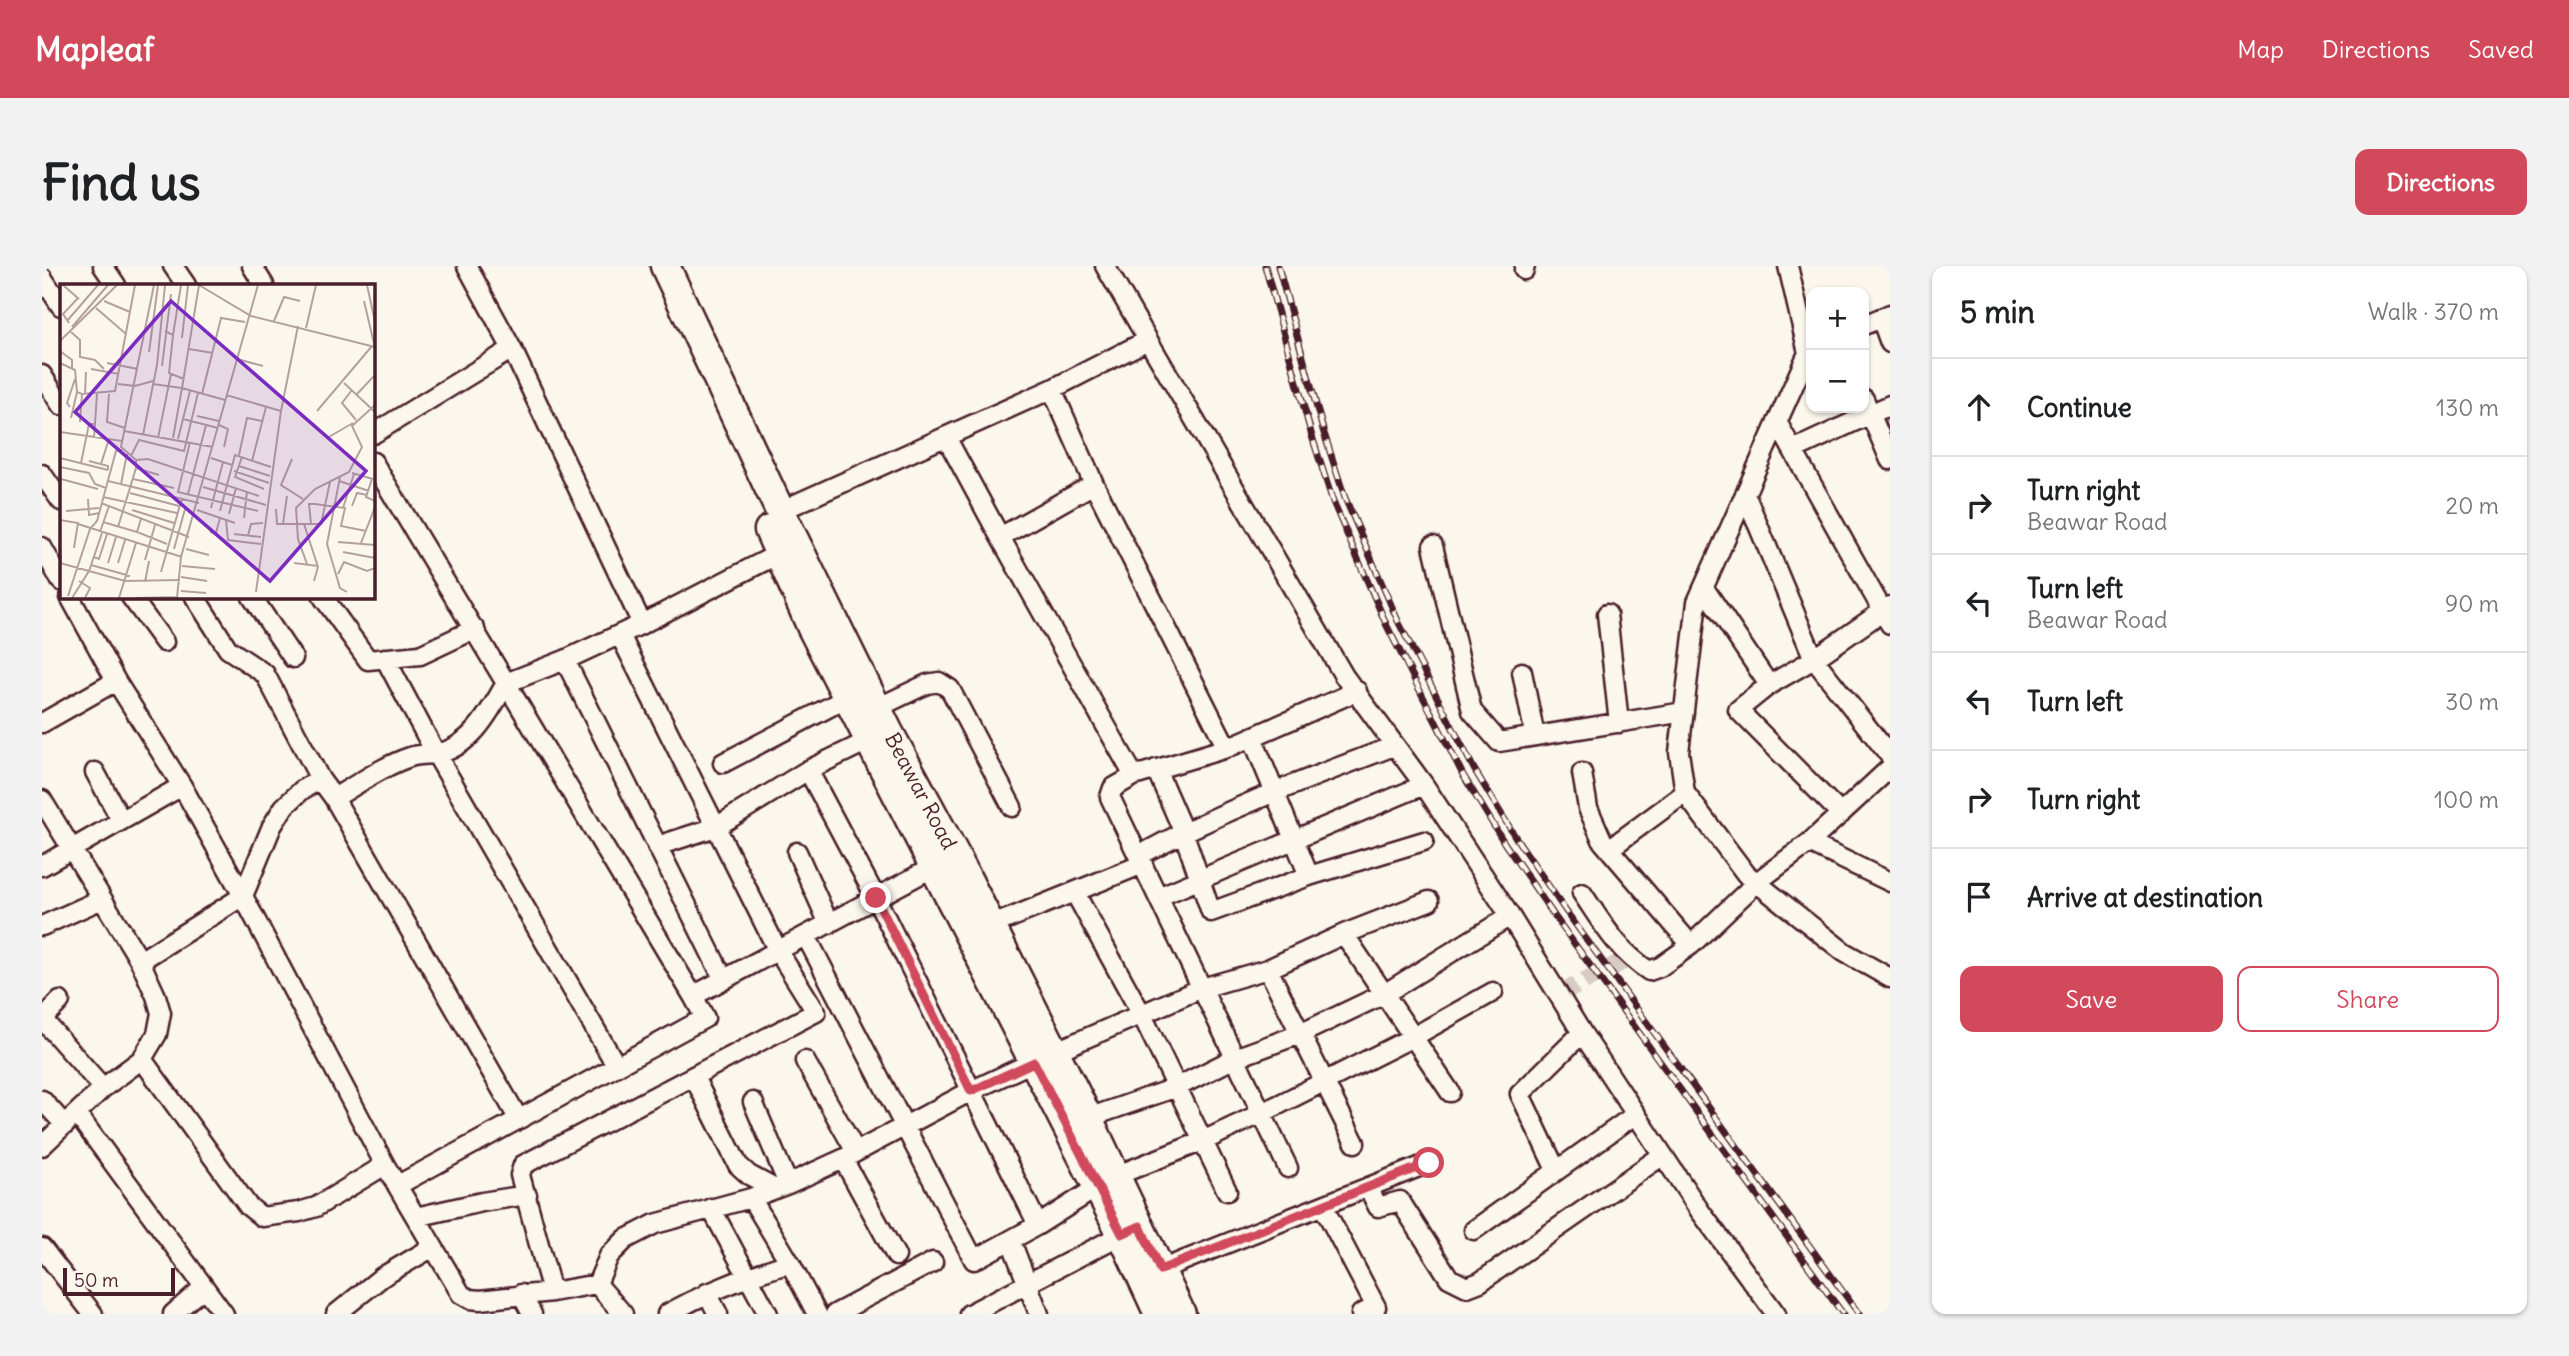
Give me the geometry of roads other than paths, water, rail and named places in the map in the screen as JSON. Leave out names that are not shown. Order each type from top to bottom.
[{"type":"main road","name":"Beawar Road","points":[[662,267],[780,511],[789,549]]},
{"type":"main road","name":"Beawar Road","points":[[662,267],[789,549],[870,713],[1106,1182],[1131,1230],[1160,1270],[1181,1314]]},
{"type":"main road","name":"Beawar Road","points":[[944,861],[990,926],[1044,1057],[1088,1118],[1106,1182]]},
{"type":"main road","name":"Beawar Road","points":[[1131,1230],[1159,1314]]},
{"type":"street","points":[[103,266],[115,284]]},
{"type":"street","points":[[173,266],[185,284]]},
{"type":"street","points":[[252,266],[263,284]]},
{"type":"street","points":[[467,266],[512,349],[642,624]]},
{"type":"street","points":[[1105,266],[1341,671],[1424,785],[1560,994],[1582,1033],[1700,1211],[1776,1314]]},
{"type":"street","points":[[1788,266],[1809,350]]},
{"type":"street","points":[[42,277],[60,304]]},
{"type":"street","points":[[1869,323],[1886,316],[1890,343]]},
{"type":"street","points":[[780,511],[1052,389],[1148,340]]},
{"type":"street","points":[[374,433],[512,349]]},
{"type":"street","points":[[1806,360],[1697,603],[1679,752],[1685,793],[1746,874],[1844,952],[1890,978]]},
{"type":"street","points":[[42,375],[60,403]]},
{"type":"street","points":[[1052,389],[1094,484],[1227,748]]},
{"type":"street","points":[[1869,407],[1890,405]]},
{"type":"street","points":[[1869,410],[1886,435],[1890,460]]},
{"type":"street","points":[[1793,450],[1857,413]]},
{"type":"street","points":[[1777,422],[1888,614],[1769,685],[1738,710],[1841,814]]},
{"type":"street","points":[[946,437],[1134,776]]},
{"type":"street","points":[[374,466],[475,629],[705,1017],[398,1185]]},
{"type":"street","points":[[42,474],[60,500]]},
{"type":"street","points":[[1000,537],[1094,484]]},
{"type":"street","points":[[1745,495],[1814,659],[1890,756]]},
{"type":"street","points":[[42,547],[60,579]]},
{"type":"street","points":[[1433,547],[1472,711],[1499,742],[1684,712]]},
{"type":"street","points":[[334,798],[409,757],[436,754],[469,737],[486,717],[506,683],[620,635],[789,549]]},
{"type":"street","points":[[1704,588],[1769,685]]},
{"type":"street","points":[[71,598],[116,681],[181,786],[243,896],[385,1165],[461,1294],[480,1300],[597,1284]]},
{"type":"street","points":[[132,598],[164,642]]},
{"type":"street","points":[[196,598],[228,649],[265,674],[320,779],[334,798],[518,1118]]},
{"type":"street","points":[[253,598],[293,658]]},
{"type":"street","points":[[324,598],[368,660],[420,655],[475,629]]},
{"type":"street","points":[[1606,614],[1619,723]]},
{"type":"street","points":[[552,1292],[524,1186],[523,1165],[816,1012],[778,951],[620,635]]},
{"type":"street","points":[[385,658],[436,754],[616,1065]]},
{"type":"street","points":[[565,660],[724,980]]},
{"type":"street","points":[[1522,672],[1535,736]]},
{"type":"street","points":[[42,723],[116,681]]},
{"type":"street","points":[[723,763],[870,713],[927,684],[939,682],[950,689],[1012,807]]},
{"type":"street","points":[[1288,1168],[1110,797],[1113,788],[1134,776],[1227,748],[1357,691]]},
{"type":"street","points":[[657,846],[716,827],[808,770],[870,713]]},
{"type":"street","points":[[1252,737],[1309,876]]},
{"type":"street","points":[[990,926],[1075,893],[1140,860],[1183,831],[1274,792],[1394,746]]},
{"type":"street","points":[[1582,893],[1614,941],[1629,958],[1649,971],[1660,967],[1691,945],[1757,882],[1809,843],[1890,768]]},
{"type":"street","points":[[1156,769],[1183,831],[1211,912],[1309,876],[1424,841]]},
{"type":"street","points":[[808,770],[876,898],[1038,1225]]},
{"type":"street","points":[[95,772],[121,820]]},
{"type":"street","points":[[1582,774],[1588,808],[1603,842],[1691,945]]},
{"type":"street","points":[[140,961],[243,896],[272,826],[284,807],[302,790],[320,779]]},
{"type":"street","points":[[1158,897],[1424,785]]},
{"type":"street","points":[[42,866],[181,786]]},
{"type":"street","points":[[1609,849],[1685,793]]},
{"type":"street","points":[[42,800],[48,823],[71,848],[140,961],[161,1013],[157,1034],[142,1059],[103,1088],[42,1146]]},
{"type":"street","points":[[1809,843],[1890,882]]},
{"type":"street","points":[[797,852],[829,924]]},
{"type":"street","points":[[693,996],[944,861]]},
{"type":"street","points":[[1075,893],[1142,1015],[1227,1191]]},
{"type":"street","points":[[42,926],[102,899]]},
{"type":"street","points":[[597,1284],[609,1255],[626,1239],[655,1224],[767,1192],[850,1155],[971,1091],[1044,1057],[1202,988],[1268,969],[1344,934],[1429,901]]},
{"type":"street","points":[[1088,1118],[1177,1087],[1236,1058],[1300,1034],[1384,994],[1510,916]]},
{"type":"street","points":[[1344,934],[1450,1092]]},
{"type":"street","points":[[806,936],[974,1260],[1011,1241],[1106,1182],[1262,1113],[1413,1037],[1493,992]]},
{"type":"street","points":[[1268,969],[1355,1143]]},
{"type":"street","points":[[60,1001],[42,1020],[103,1088]]},
{"type":"street","points":[[1556,1170],[1520,1094],[1582,1033]]},
{"type":"street","points":[[142,1059],[248,1206],[262,1217],[279,1216],[316,1207],[385,1165]]},
{"type":"street","points":[[805,1060],[896,1256]]},
{"type":"street","points":[[694,1077],[738,1164],[767,1192]]},
{"type":"street","points":[[42,1100],[71,1119],[225,1314]]},
{"type":"street","points":[[753,1102],[767,1192],[790,1263],[817,1314]]},
{"type":"street","points":[[1474,1230],[1636,1114]]},
{"type":"street","points":[[1368,1187],[1378,1207],[1400,1201],[1444,1272],[1459,1285],[1467,1287],[1480,1282],[1663,1155]]},
{"type":"street","points":[[1160,1270],[1429,1163]]},
{"type":"street","points":[[416,1217],[482,1202],[524,1186]]},
{"type":"street","points":[[1323,1206],[1376,1307],[1362,1314]]},
{"type":"street","points":[[711,1208],[768,1314]]},
{"type":"street","points":[[969,1314],[1131,1230]]},
{"type":"street","points":[[1011,1241],[1039,1314]]},
{"type":"street","points":[[336,1314],[358,1307],[382,1277],[433,1247]]},
{"type":"street","points":[[42,1248],[93,1314]]},
{"type":"street","points":[[835,1314],[933,1262]]},
{"type":"street","points":[[667,1314],[746,1276],[790,1263]]},
{"type":"street","points":[[597,1284],[623,1314]]},
{"type":"street","points":[[173,1314],[204,1287]]},
{"type":"street","points":[[707,1293],[718,1314]]},
{"type":"street","points":[[521,1294],[532,1314]]},
{"type":"street","points":[[460,1314],[470,1299]]},
{"type":"tunnel","points":[[1560,994],[1629,958]]},
{"type":"railway","points":[[1265,266],[1333,502],[1387,626],[1463,775],[1505,844],[1555,917],[1843,1314]]},
{"type":"railway","points":[[1278,266],[1323,430],[1345,498],[1398,621],[1474,769],[1516,838],[1565,910],[1859,1314]]}]
